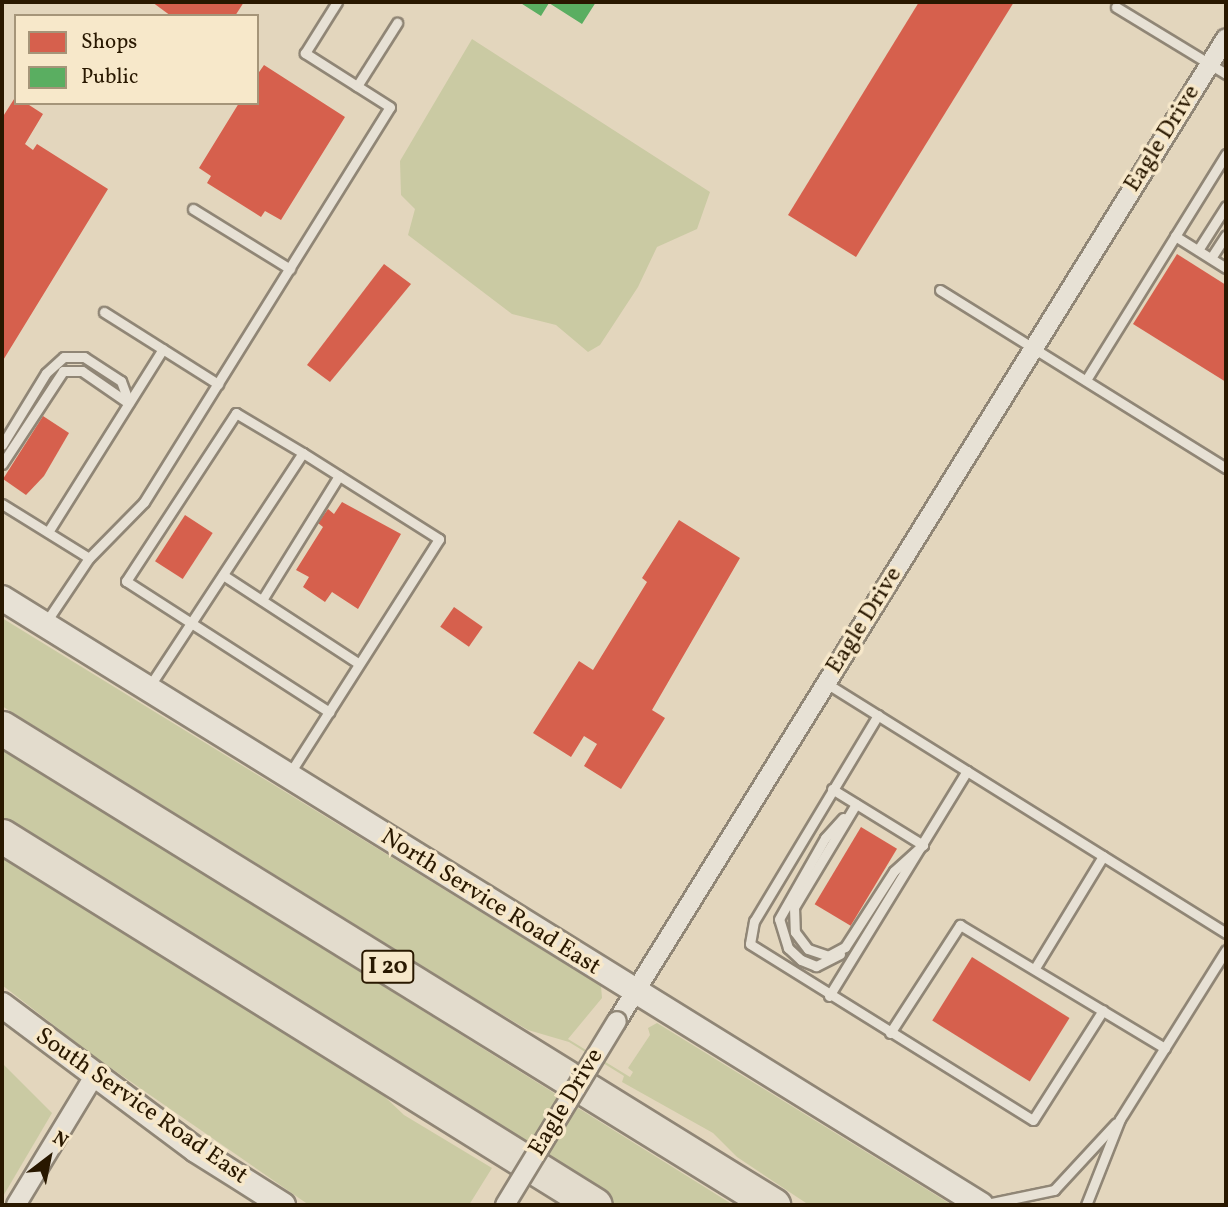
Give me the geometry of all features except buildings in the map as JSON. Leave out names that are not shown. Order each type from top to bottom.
[{"type":"highway","name":"I 20","points":[[2,728],[774,1205]]},
{"type":"highway","points":[[2,836],[595,1205]]},
{"type":"main road","name":"North Service Road East","points":[[2,598],[634,993],[981,1205]]},
{"type":"main road","name":"South Service Road East","points":[[2,1005],[94,1076],[283,1205]]},
{"type":"street","name":"Eagle Drive","points":[[505,1205],[1225,41]]},
{"type":"street","points":[[16,1205],[94,1076]]},
{"type":"lane","points":[[45,624],[89,558],[139,508],[390,107],[305,53],[337,2]]},
{"type":"lane","points":[[1116,7],[1226,74]]},
{"type":"lane","points":[[357,86],[397,23]]},
{"type":"lane","points":[[1086,380],[1226,153]]},
{"type":"lane","points":[[1198,250],[1226,206]]},
{"type":"lane","points":[[193,209],[290,269]]},
{"type":"lane","points":[[1212,258],[1226,235]]},
{"type":"lane","points":[[1175,236],[1226,266]]},
{"type":"lane","points":[[940,290],[1226,468]]},
{"type":"lane","points":[[104,312],[218,384]]},
{"type":"lane","points":[[48,532],[163,349]]},
{"type":"lane","points":[[2,445],[46,373],[64,356],[84,357],[121,381],[129,403]]},
{"type":"lane","points":[[2,464],[62,371],[82,370],[129,403]]},
{"type":"lane","points":[[288,776],[329,712],[358,663],[439,539],[236,413],[126,581],[329,712]]},
{"type":"lane","points":[[148,688],[303,453]]},
{"type":"lane","points":[[262,600],[340,476]]},
{"type":"lane","points":[[2,504],[89,558]]},
{"type":"lane","points":[[223,575],[358,663]]},
{"type":"lane","points":[[826,683],[1226,933]]},
{"type":"lane","points":[[878,715],[832,789],[749,935],[756,951],[1033,1120],[1103,1010]]},
{"type":"lane","points":[[830,996],[967,771]]},
{"type":"lane","points":[[832,789],[923,845]]},
{"type":"lane","points":[[856,804],[794,907],[794,932],[808,949],[828,956],[845,947],[894,871],[923,845]]},
{"type":"lane","points":[[1035,968],[1103,856]]},
{"type":"lane","points":[[890,1033],[960,925],[1165,1048]]},
{"type":"lane","points":[[981,1205],[1054,1190],[1120,1119],[1226,950]]},
{"type":"lane","points":[[1086,1205],[1120,1119]]},
{"type":"green space","points":[[472,39],[710,192],[697,229],[657,247],[638,287],[600,345],[588,352],[556,325],[512,314],[408,235],[415,209],[401,195],[400,161]]},
{"type":"green space","points":[[2,618],[601,986],[602,998],[568,1039],[630,1077],[633,1072],[628,1068],[650,1035],[648,1028],[657,1023],[952,1205],[809,1205],[737,1157],[713,1133],[622,1082],[624,1076],[569,1042],[528,1030],[479,1001],[2,706]]},
{"type":"green space","points":[[2,748],[733,1205],[616,1205],[2,821]]},
{"type":"green space","points":[[2,851],[364,1077],[404,1115],[492,1168],[469,1205],[309,1205],[95,1057],[2,985]]},
{"type":"green space","points":[[2,1063],[52,1113],[2,1198]]}]
